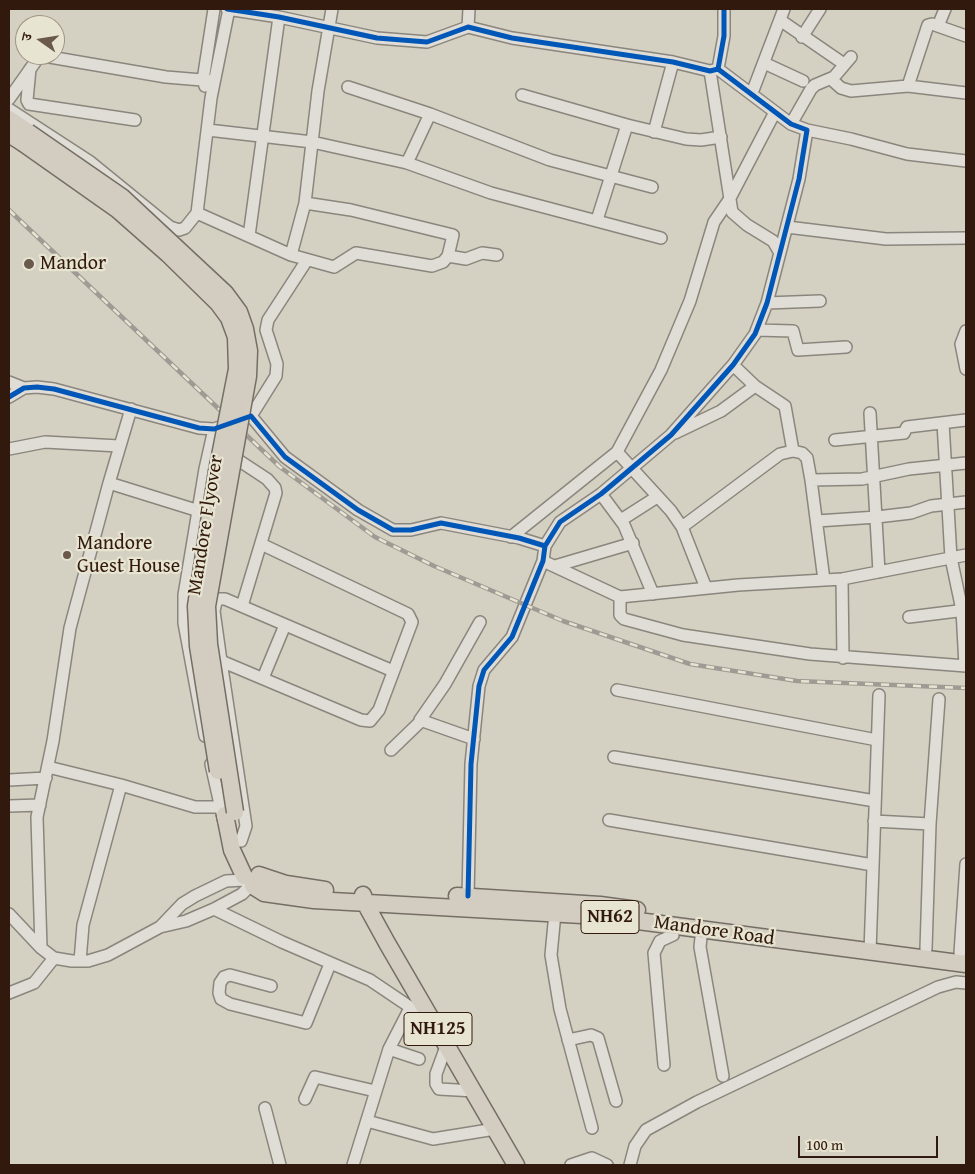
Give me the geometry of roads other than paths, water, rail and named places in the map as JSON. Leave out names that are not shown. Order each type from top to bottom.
[{"type":"highway","name":"Mandore Flyover","points":[[9,119],[26,138],[122,198],[225,292],[239,312],[245,329],[249,351],[248,376],[207,606],[209,644],[227,811],[236,846]]},
{"type":"highway","name":"Mandore Flyover","points":[[9,134],[26,138]]},
{"type":"highway","points":[[236,846],[250,879]]},
{"type":"highway","name":"NH62","points":[[250,879],[370,898]]},
{"type":"highway","name":"Mandore Road","points":[[370,898],[468,896],[600,904],[870,946],[926,949],[964,957]]},
{"type":"highway","name":"Mandore Road","points":[[370,898],[671,924],[964,957]]},
{"type":"highway","name":"NH125","points":[[370,898],[418,1007],[447,1044],[516,1165]]},
{"type":"highway","name":"NH125","points":[[370,898],[527,1165]]},
{"type":"street","points":[[9,109],[89,161],[174,230],[185,228],[197,213],[208,130],[211,98],[208,81],[214,9]]},
{"type":"street","points":[[208,81],[228,9],[279,17],[377,38],[427,42],[468,27],[512,38],[673,62],[711,70],[752,93],[792,124],[807,130],[851,139],[907,154],[966,161]]},
{"type":"street","points":[[291,255],[304,203],[332,9]]},
{"type":"street","points":[[468,27],[469,9]]},
{"type":"street","points":[[724,9],[724,36],[711,70],[726,204],[747,225],[773,241],[780,253]]},
{"type":"street","points":[[802,37],[820,9]]},
{"type":"street","points":[[938,26],[945,9]]},
{"type":"street","points":[[752,93],[782,14],[802,37],[847,60],[831,79],[815,84],[792,124]]},
{"type":"street","points":[[249,236],[279,17]]},
{"type":"street","points":[[908,86],[928,25],[938,26],[966,36]]},
{"type":"street","points":[[9,100],[38,58],[49,56],[166,77],[208,81]]},
{"type":"street","points":[[654,132],[673,62]]},
{"type":"street","points":[[764,63],[803,81]]},
{"type":"street","points":[[30,69],[27,100],[29,104],[135,120]]},
{"type":"street","points":[[831,79],[841,88],[851,91],[908,86],[966,93]]},
{"type":"street","points":[[348,87],[430,114],[550,160],[652,187]]},
{"type":"street","points":[[522,95],[654,132],[701,140],[717,137]]},
{"type":"street","points":[[515,537],[617,452],[662,370],[690,301],[714,222],[726,204],[775,112]]},
{"type":"street","points":[[407,163],[430,114]]},
{"type":"street","points":[[597,220],[627,125]]},
{"type":"street","points":[[208,130],[262,134],[312,142],[407,163],[491,192],[662,238]]},
{"type":"street","points":[[672,435],[733,365],[757,330],[767,303],[799,179],[807,130]]},
{"type":"street","points":[[197,213],[291,255],[334,267],[356,253],[432,266],[443,262],[448,256],[453,235],[350,210],[304,203]]},
{"type":"street","points":[[787,227],[886,238],[966,238]]},
{"type":"street","points":[[448,256],[466,259],[482,253],[497,255]]},
{"type":"street","points":[[9,382],[24,388],[54,389],[199,428],[214,429],[251,416],[276,376],[277,364],[266,330],[268,320],[307,260]]},
{"type":"street","points":[[767,303],[820,301]]},
{"type":"street","points":[[757,330],[793,331],[798,350],[846,347]]},
{"type":"street","points":[[966,331],[961,344],[966,369]]},
{"type":"street","points":[[733,365],[755,386],[787,408],[793,451]]},
{"type":"street","points":[[468,896],[474,739],[479,686],[484,670],[512,637],[543,561],[542,546],[560,522],[601,494],[631,465],[672,435],[722,411],[755,386]]},
{"type":"street","points":[[9,397],[24,388]]},
{"type":"street","points":[[41,948],[37,831],[40,805],[47,773],[70,628],[108,483],[131,409]]},
{"type":"street","points":[[870,412],[879,572]]},
{"type":"street","points":[[251,416],[285,457],[358,510],[393,530],[411,530],[441,523],[515,537],[542,546]]},
{"type":"street","points":[[835,440],[904,433],[907,427],[966,420]]},
{"type":"street","points":[[620,597],[620,615],[632,621],[710,640],[843,658],[966,666],[964,610],[951,558],[943,423]]},
{"type":"street","points":[[9,780],[47,773],[121,785],[195,807],[227,811],[193,682],[184,622],[187,568],[214,429]]},
{"type":"street","points":[[9,449],[46,442],[119,446]]},
{"type":"street","points":[[211,444],[261,474],[275,488],[275,500],[242,606]]},
{"type":"street","points":[[682,527],[780,454],[793,451],[802,453],[807,458],[811,480],[824,580]]},
{"type":"street","points":[[617,452],[631,465],[682,527],[706,588]]},
{"type":"street","points":[[811,480],[862,479],[909,469],[966,463]]},
{"type":"street","points":[[108,483],[199,511]]},
{"type":"street","points":[[601,494],[621,520],[633,543],[653,594]]},
{"type":"street","points":[[621,520],[657,497]]},
{"type":"street","points":[[816,521],[877,518],[966,502]]},
{"type":"street","points":[[555,566],[633,543]]},
{"type":"street","points":[[221,662],[361,720],[370,721],[379,710],[412,622],[412,617],[345,582],[261,544]]},
{"type":"street","points":[[543,561],[620,597],[706,588],[842,579],[966,555]]},
{"type":"street","points":[[842,579],[843,658]]},
{"type":"street","points":[[236,846],[246,826],[214,611],[216,602],[219,599],[225,599],[393,671]]},
{"type":"street","points":[[909,617],[964,610]]},
{"type":"street","points":[[391,750],[422,722],[480,622]]},
{"type":"street","points":[[263,678],[285,625]]},
{"type":"street","points":[[617,690],[877,740]]},
{"type":"street","points":[[870,946],[879,695]]},
{"type":"street","points":[[926,949],[930,824],[939,699]]},
{"type":"street","points":[[422,722],[474,739]]},
{"type":"street","points":[[614,757],[875,802]]},
{"type":"street","points":[[80,961],[83,925],[121,785]]},
{"type":"street","points":[[9,806],[40,805]]},
{"type":"street","points":[[609,820],[873,865]]},
{"type":"street","points":[[874,821],[930,824]]},
{"type":"street","points":[[964,957],[966,864]]},
{"type":"street","points":[[160,927],[182,904],[195,896],[226,881],[250,879]]},
{"type":"street","points":[[9,914],[41,948],[54,958],[80,961],[108,956],[160,927],[186,921],[214,909],[242,894],[250,879]]},
{"type":"street","points":[[214,909],[330,964],[370,980],[418,1007],[405,1017],[389,1049],[353,1165]]},
{"type":"street","points":[[555,913],[552,955],[560,1009],[592,1128]]},
{"type":"street","points":[[664,1065],[654,953],[660,940],[673,935],[671,924]]},
{"type":"street","points":[[702,928],[700,947],[723,1076]]},
{"type":"street","points":[[9,993],[34,983],[54,958]]},
{"type":"street","points":[[271,986],[230,975],[224,977],[220,983],[219,993],[222,999],[230,1004],[306,1023],[330,964]]},
{"type":"street","points":[[630,1165],[635,1146],[646,1130],[697,1102],[938,987],[956,982],[966,983]]},
{"type":"street","points":[[568,1040],[591,1035],[598,1038],[616,1101]]},
{"type":"street","points":[[447,1044],[436,1074],[438,1090],[475,1092]]},
{"type":"street","points":[[389,1049],[419,1059]]},
{"type":"street","points":[[305,1100],[315,1077],[375,1091]]},
{"type":"street","points":[[265,1108],[280,1165]]},
{"type":"street","points":[[367,1121],[433,1139],[495,1129]]},
{"type":"street","points":[[571,1165],[592,1158],[607,1165]]},
{"type":"railway","points":[[9,210],[280,467],[375,537],[434,566],[563,621],[690,664],[797,681],[966,688]]},
{"type":"place","name":"Mandor","points":[[29,264]]},
{"type":"place","name":"Mandore Guest House","points":[[67,555]]}]
